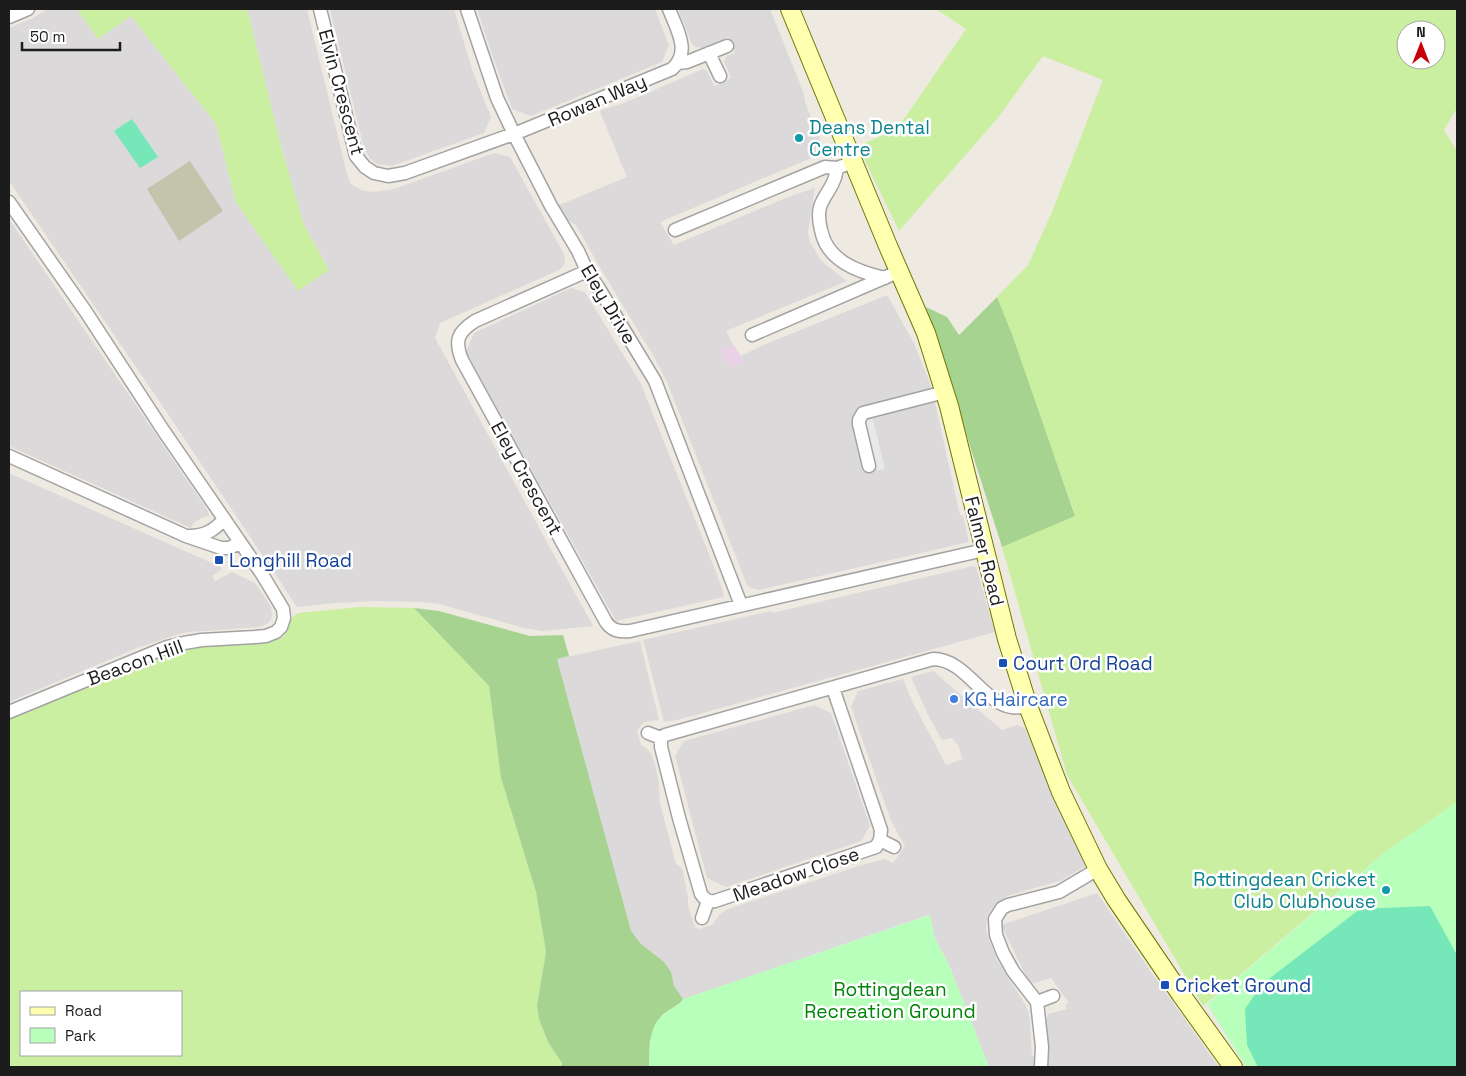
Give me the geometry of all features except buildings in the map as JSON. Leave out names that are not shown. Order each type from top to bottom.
[{"type":"main road","name":"Falmer Road","points":[[790,9],[845,165],[892,274],[926,333],[950,406],[1007,639],[1028,706],[1061,792],[1098,869],[1182,996],[1233,1067]]},
{"type":"street","points":[[9,17],[28,9]]},
{"type":"street","name":"Elvin Crescent","points":[[320,9],[354,147],[359,161],[369,170],[383,175],[399,175],[514,134]]},
{"type":"street","name":"Eley Drive","points":[[467,9],[494,89],[514,134],[587,271],[655,381],[741,605]]},
{"type":"street","points":[[669,9],[682,45],[682,54],[678,62]]},
{"type":"street","name":"Rowan Way","points":[[514,134],[672,69],[678,62],[687,62],[727,46]]},
{"type":"street","points":[[709,53],[720,76]]},
{"type":"street","points":[[675,230],[825,167],[845,165]]},
{"type":"street","points":[[845,165],[826,194],[820,209],[819,225],[824,240],[833,254],[856,270],[892,274]]},
{"type":"street","points":[[9,202],[86,312],[240,543],[229,548],[221,548],[186,536],[9,456]]},
{"type":"street","name":"Eley Crescent","points":[[587,271],[466,326],[460,333],[457,342],[462,360],[610,627],[619,631],[630,630],[741,605]]},
{"type":"street","points":[[752,335],[892,274]]},
{"type":"street","points":[[868,466],[859,424],[859,420],[864,413],[945,392]]},
{"type":"street","points":[[186,536],[208,533],[224,520]]},
{"type":"street","name":"Beacon Hill","points":[[9,712],[167,647],[202,640],[255,638],[266,636],[278,630],[284,621],[282,606],[240,543]]},
{"type":"street","points":[[741,605],[984,550]]},
{"type":"street","points":[[648,732],[661,738],[665,735],[934,659],[947,660],[1000,703],[1017,708],[1028,706]]},
{"type":"street","name":"Meadow Close","points":[[661,738],[661,746],[679,818],[701,894],[708,901],[715,902],[876,847],[880,840],[882,834],[878,821],[833,688]]},
{"type":"street","name":"Meadow Close","points":[[880,840],[894,847]]},
{"type":"street","points":[[1041,1062],[1042,1047],[1037,1002],[1013,971],[1003,953],[996,935],[995,919],[1002,908],[1008,905],[1058,892],[1098,869]]},
{"type":"street","name":"Meadow Close","points":[[702,918],[708,901]]},
{"type":"street","points":[[1037,1002],[1053,996]]},
{"type":"shaded area","points":[[48,9],[77,9],[98,39],[131,16],[216,124],[236,202],[329,269],[304,225],[292,187],[247,9],[307,9],[347,174],[351,184],[361,190],[373,192],[394,189],[494,153],[510,157],[564,254],[564,265],[559,270],[440,323],[435,338],[593,626],[542,631],[524,628],[439,604],[420,602],[375,601],[297,607],[9,181],[9,28],[33,18]]},
{"type":"shaded area","points":[[330,9],[454,9],[473,72],[491,117],[484,133],[392,166],[377,164],[370,159],[364,148]]},
{"type":"shaded area","points":[[477,9],[655,9],[669,45],[662,62],[531,116],[512,109]]},
{"type":"shaded area","points":[[678,9],[770,9],[824,150],[809,159],[660,222],[674,245],[788,197],[815,188],[808,232],[810,242],[820,259],[847,281],[726,331],[733,344],[720,350],[730,368],[744,362],[741,356],[761,346],[887,295],[914,343],[932,389],[960,515],[963,515],[969,542],[759,590],[747,585],[667,382],[576,225],[566,219],[557,205],[627,177],[600,112],[601,110],[624,103],[703,69],[707,71],[714,86],[731,78],[724,61],[727,56],[735,53],[728,37],[702,48],[695,47],[692,44]]},
{"type":"shaded area","points":[[190,161],[223,211],[179,241],[147,189]]},
{"type":"shaded area","points":[[9,219],[208,511],[209,516],[203,517],[194,523],[191,528],[9,446]]},
{"type":"shaded area","points":[[571,288],[585,292],[641,384],[707,549],[724,597],[616,621],[466,352],[474,333]]},
{"type":"shaded area","points":[[733,344],[745,362],[730,368],[720,350]]},
{"type":"shaded area","points":[[873,419],[885,469],[877,471],[865,421]]},
{"type":"shaded area","points":[[9,473],[221,567],[221,570],[212,576],[215,581],[232,572],[255,583],[271,607],[271,620],[260,627],[179,634],[137,648],[9,702]]},
{"type":"shaded area","points":[[973,566],[976,567],[995,632],[664,722],[643,640],[771,611],[772,613]]},
{"type":"shaded area","points":[[640,641],[659,720],[644,722],[637,731],[641,745],[651,753],[655,764],[659,783],[660,803],[676,864],[682,868],[688,906],[695,927],[699,929],[712,925],[720,914],[728,909],[865,864],[885,859],[893,863],[905,846],[891,821],[851,707],[858,691],[903,679],[913,703],[946,765],[962,759],[959,747],[952,738],[942,740],[929,717],[911,677],[933,671],[1002,730],[1017,725],[1025,728],[1086,866],[1060,881],[1010,895],[1000,900],[988,915],[986,924],[987,934],[997,960],[1029,1013],[1032,1056],[1046,1056],[1045,1025],[1048,1014],[1067,1009],[1065,1005],[1069,1003],[1051,978],[1030,984],[1001,925],[1097,893],[1219,1067],[989,1067],[949,965],[935,939],[929,915],[655,1009],[637,955],[557,659]]},
{"type":"shaded area","points":[[814,705],[831,713],[870,826],[861,841],[726,887],[707,878],[675,756],[684,741]]},
{"type":"green space","points":[[77,9],[247,9],[283,154],[304,225],[329,270],[298,291],[236,202],[216,124],[131,16],[98,39]]},
{"type":"green space","points":[[936,9],[1457,9],[1457,108],[1444,130],[1457,151],[1457,802],[1384,853],[1203,1006],[1067,775],[1002,547],[1074,512],[997,297],[1028,265],[1052,212],[1103,80],[1043,56],[997,119],[899,231],[858,146],[897,129],[966,29]]},
{"type":"green space","points":[[132,119],[158,157],[140,168],[114,131]]},
{"type":"green space","points":[[997,297],[1013,337],[1075,516],[1002,547],[926,307],[947,317],[959,335]]},
{"type":"green space","points":[[361,607],[414,608],[489,686],[501,778],[536,892],[546,952],[537,1004],[539,1019],[548,1042],[562,1063],[562,1067],[9,1067],[9,719],[141,664],[180,650],[275,640],[283,637],[292,618],[298,613]]},
{"type":"green space","points":[[414,608],[439,611],[530,636],[563,635],[569,656],[557,659],[631,931],[641,944],[664,962],[671,972],[674,986],[683,999],[662,1015],[650,1040],[649,1067],[562,1067],[562,1063],[548,1042],[539,1019],[537,1005],[546,952],[536,892],[501,778],[489,686]]},
{"type":"green space","points":[[1457,802],[1457,1067],[1246,1067],[1207,1004],[1384,853]]},
{"type":"green space","points":[[1430,906],[1457,955],[1457,1067],[1258,1067],[1247,1045],[1245,1009],[1261,985],[1360,909]]},
{"type":"green space","name":"Rottingdean Recreation Ground","points":[[930,915],[935,939],[949,965],[989,1067],[649,1067],[652,1031],[655,1025],[664,1014],[683,999]]},
{"type":"place","name":"Deans Dental Centre","points":[[799,138]]},
{"type":"place","name":"Longhill Road","points":[[219,560]]},
{"type":"place","name":"Court Ord Road","points":[[1003,663]]},
{"type":"place","name":"KG Haircare","points":[[954,699]]},
{"type":"place","name":"Rottingdean Cricket Club Clubhouse","points":[[1386,890]]},
{"type":"place","name":"Cricket Ground","points":[[1165,985]]}]
